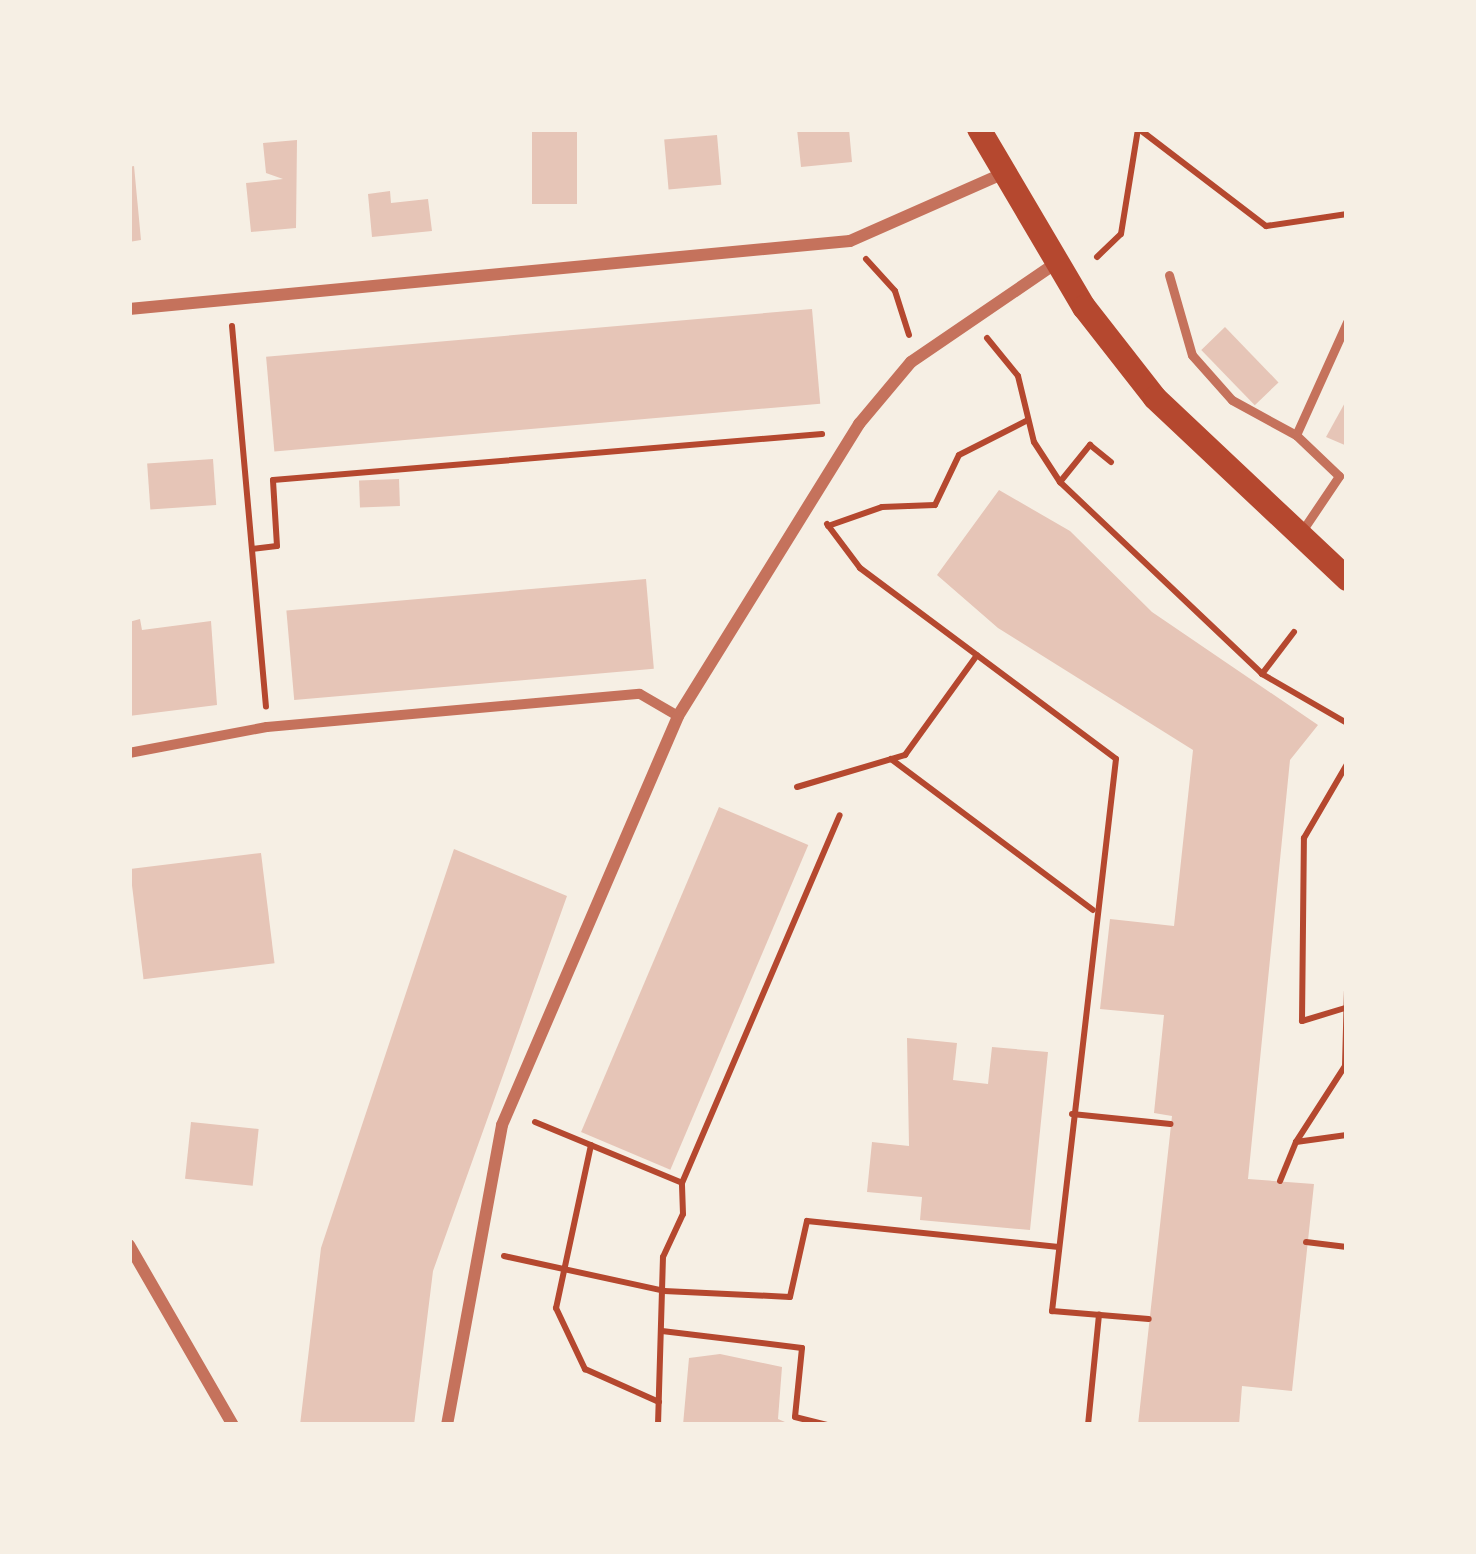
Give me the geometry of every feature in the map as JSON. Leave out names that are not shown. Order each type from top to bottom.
[{"type":"main road","points":[[979,129],[1055,263],[1155,398],[1347,580]]},
{"type":"street","points":[[129,309],[850,241],[1002,174]]},
{"type":"street","points":[[447,1425],[502,1125],[678,716],[794,513],[911,362],[1055,263]]},
{"type":"street","points":[[129,753],[267,727],[640,694],[678,716]]},
{"type":"street","points":[[129,1245],[233,1425]]},
{"type":"lane","points":[[1169,275],[1192,355],[1232,400],[1296,435],[1339,476],[1298,538]]},
{"type":"lane","points":[[1296,435],[1347,322]]},
{"type":"path","points":[[1097,257],[1121,234],[1138,129],[1266,226],[1347,214]]},
{"type":"path","points":[[850,241],[895,291],[911,362]]},
{"type":"path","points":[[232,326],[267,727]]},
{"type":"path","points":[[985,335],[1018,376],[1028,420],[1060,482],[1262,674],[1347,723]]},
{"type":"path","points":[[1028,420],[959,455],[935,506],[882,507],[826,523],[860,568],[1116,759],[1093,910],[1052,1311],[1148,1319]]},
{"type":"path","points":[[252,549],[278,546],[273,480],[822,434]]},
{"type":"path","points":[[1060,482],[1090,446],[1111,462]]},
{"type":"path","points":[[1262,674],[1294,632]]},
{"type":"path","points":[[796,788],[905,755],[977,655]]},
{"type":"path","points":[[890,759],[1093,910]]},
{"type":"path","points":[[1345,1008],[1302,1021],[1304,838],[1347,764]]},
{"type":"path","points":[[658,1425],[664,1291],[682,1183],[840,815]]},
{"type":"path","points":[[1280,1181],[1296,1142],[1345,1066],[1347,991]]},
{"type":"path","points":[[1072,1114],[1170,1124]]},
{"type":"path","points":[[535,1122],[682,1183]]},
{"type":"path","points":[[1296,1142],[1347,1135]]},
{"type":"path","points":[[591,1145],[556,1308],[585,1370],[658,1402]]},
{"type":"path","points":[[497,1255],[664,1291],[790,1298],[807,1221],[1059,1247]]},
{"type":"path","points":[[1306,1242],[1347,1247]]},
{"type":"path","points":[[1088,1425],[1099,1314]]},
{"type":"path","points":[[662,1331],[802,1348],[795,1417],[828,1425]]},
{"type":"building","points":[[532,129],[577,129],[577,204],[532,204]]},
{"type":"building","points":[[797,129],[849,129],[852,162],[801,167]]},
{"type":"building","points":[[717,135],[721,185],[669,189],[664,140]]},
{"type":"building","points":[[297,140],[296,228],[251,232],[246,183],[283,179],[266,173],[263,143]]},
{"type":"building","points":[[134,166],[141,240],[129,242],[129,167]]},
{"type":"building","points":[[390,191],[391,203],[428,199],[432,231],[372,237],[368,194]]},
{"type":"building","points":[[812,309],[820,404],[274,451],[266,357]]},
{"type":"building","points":[[1225,327],[1278,382],[1255,405],[1201,350]]},
{"type":"building","points":[[1347,399],[1347,446],[1326,437]]},
{"type":"building","points":[[213,459],[216,505],[150,509],[147,464]]},
{"type":"building","points":[[399,479],[400,506],[360,507],[359,480]]},
{"type":"building","points":[[999,490],[1070,531],[1152,612],[1318,725],[1290,760],[1248,1179],[1314,1184],[1292,1391],[1242,1386],[1239,1425],[1138,1425],[1172,1116],[1154,1113],[1164,1015],[1100,1009],[1110,919],[1174,926],[1193,750],[998,628],[937,575]]},
{"type":"building","points":[[646,579],[654,669],[294,700],[286,610]]},
{"type":"building","points":[[140,619],[142,630],[211,621],[217,705],[129,716],[129,622]]},
{"type":"building","points":[[719,807],[808,845],[670,1170],[581,1132]]},
{"type":"building","points":[[454,849],[567,896],[433,1271],[414,1425],[300,1425],[321,1248]]},
{"type":"building","points":[[261,853],[275,963],[144,979],[130,869]]},
{"type":"building","points":[[907,1038],[957,1043],[953,1080],[988,1084],[992,1047],[1048,1052],[1030,1230],[920,1220],[922,1197],[867,1192],[872,1142],[909,1146]]},
{"type":"building","points":[[191,1122],[259,1129],[253,1186],[185,1179]]},
{"type":"building","points":[[720,1354],[782,1367],[778,1419],[792,1425],[683,1425],[689,1358]]}]
